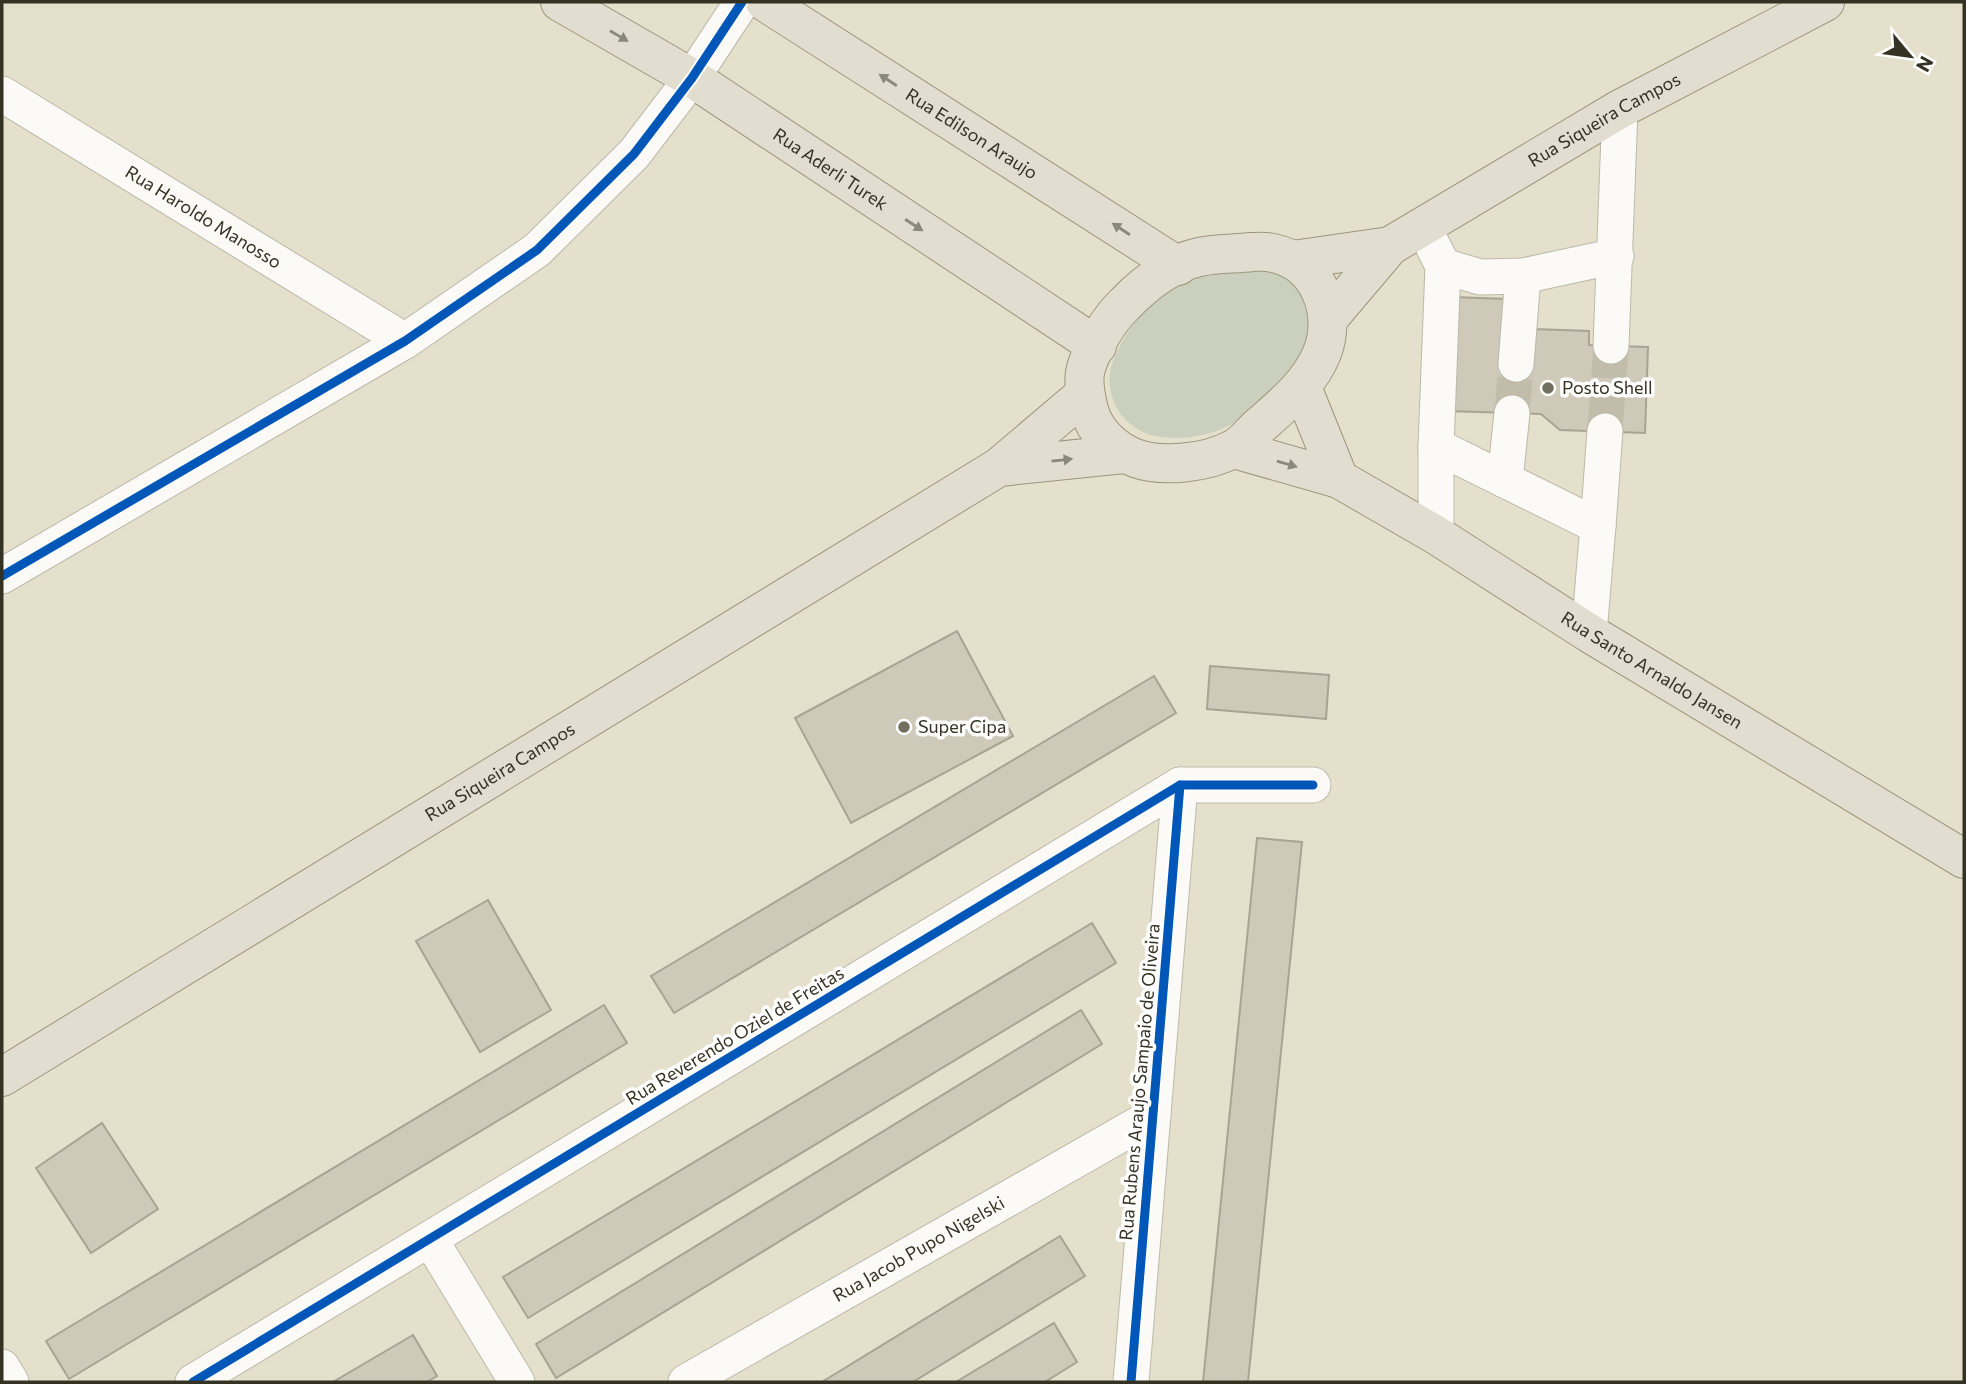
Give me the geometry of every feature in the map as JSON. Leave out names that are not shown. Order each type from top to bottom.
[{"type":"main road","name":"Rua Aderli Turek","points":[[560,2],[692,78],[1097,346]]},
{"type":"main road","name":"Rua Edilson Araujo","points":[[765,2],[1178,266]]},
{"type":"main road","name":"Rua Siqueira Campos","points":[[1329,318],[1390,246],[1620,109],[1825,2]]},
{"type":"main road","name":"Rua Siqueira Campos","points":[[1293,261],[1390,246]]},
{"type":"main road","points":[[1252,252],[1273,253],[1293,261],[1316,281],[1329,318],[1322,354],[1302,387],[1234,449],[1192,462],[1148,463],[1124,454],[1105,438],[1091,418],[1085,394],[1086,369],[1110,319],[1148,281],[1198,257],[1252,252]]},
{"type":"main road","points":[[1302,387],[1339,479]]},
{"type":"main road","name":"Rua Siqueira Campos","points":[[2,1077],[999,467],[1085,394]]},
{"type":"main road","name":"Rua Santo Arnaldo Jansen","points":[[1234,449],[1339,479],[1436,535],[1589,633],[1964,859]]},
{"type":"main road","name":"Rua Siqueira Campos","points":[[999,467],[1124,454]]},
{"type":"street","points":[[2,576],[405,341],[537,250],[634,154],[692,78],[742,2]]},
{"type":"street","name":"Rua Haroldo Manosso","points":[[2,94],[405,341]]},
{"type":"street","points":[[1611,346],[1620,109]]},
{"type":"street","points":[[1423,226],[1443,266],[1436,446],[1436,535]]},
{"type":"street","points":[[1443,266],[1479,277],[1523,276],[1616,256]]},
{"type":"street","points":[[1516,364],[1523,276]]},
{"type":"street","points":[[1505,480],[1512,413]]},
{"type":"street","points":[[1589,633],[1605,431]]},
{"type":"street","points":[[1436,446],[1598,526]]},
{"type":"street","points":[[1181,785],[1313,785]]},
{"type":"street","name":"Rua Rubens Araujo Sampaio de Oliveira","points":[[1131,1382],[1181,785]]},
{"type":"street","name":"Rua Reverendo Oziel de Freitas","points":[[193,1382],[1181,785]]},
{"type":"street","name":"Rua Jacob Pupo Nigelski","points":[[686,1382],[1153,1116]]},
{"type":"street","points":[[430,1239],[517,1382]]},
{"type":"street","points":[[2,1367],[11,1382]]},
{"type":"green space","points":[[1274,268],[1310,295],[1311,326],[1308,343],[1299,362],[1272,396],[1238,421],[1198,436],[1157,436],[1145,433],[1128,422],[1112,397],[1111,368],[1126,336],[1149,305],[1171,288],[1212,271]]},
{"type":"building","name":"Posto Shell","points":[[1453,297],[1508,299],[1534,329],[1589,331],[1589,345],[1648,347],[1645,433],[1560,430],[1541,414],[1448,411]]},
{"type":"building","name":"Super Cipa","points":[[957,631],[1013,736],[851,823],[795,718]]},
{"type":"building","points":[[1210,666],[1329,675],[1326,719],[1207,709]]},
{"type":"building","points":[[1154,676],[1176,713],[674,1013],[651,976]]},
{"type":"building","points":[[1257,838],[1302,842],[1248,1382],[1203,1382]]},
{"type":"building","points":[[488,900],[551,1010],[480,1052],[416,941]]},
{"type":"building","points":[[1092,923],[1116,963],[528,1318],[503,1277]]},
{"type":"building","points":[[604,1005],[627,1043],[69,1379],[46,1341]]},
{"type":"building","points":[[1081,1010],[1102,1044],[556,1378],[536,1344]]},
{"type":"building","points":[[102,1123],[158,1209],[91,1253],[36,1168]]},
{"type":"building","points":[[1060,1236],[1085,1276],[913,1382],[822,1382]]},
{"type":"building","points":[[1054,1323],[1077,1362],[1045,1382],[956,1382]]},
{"type":"building","points":[[413,1335],[437,1376],[427,1382],[333,1382]]},
{"type":"tunnel","points":[[1605,431],[1611,346]]},
{"type":"tunnel","points":[[1512,413],[1516,364]]},
{"type":"cycle path","points":[[2,576],[405,341],[537,250],[634,154],[692,78],[742,2]]},
{"type":"cycle path","points":[[193,1382],[1180,785],[1313,785]]},
{"type":"cycle path","points":[[1131,1382],[1180,785]]},
{"type":"place","name":"Posto Shell","points":[[1548,388]]},
{"type":"place","name":"Super Cipa","points":[[904,727]]}]
